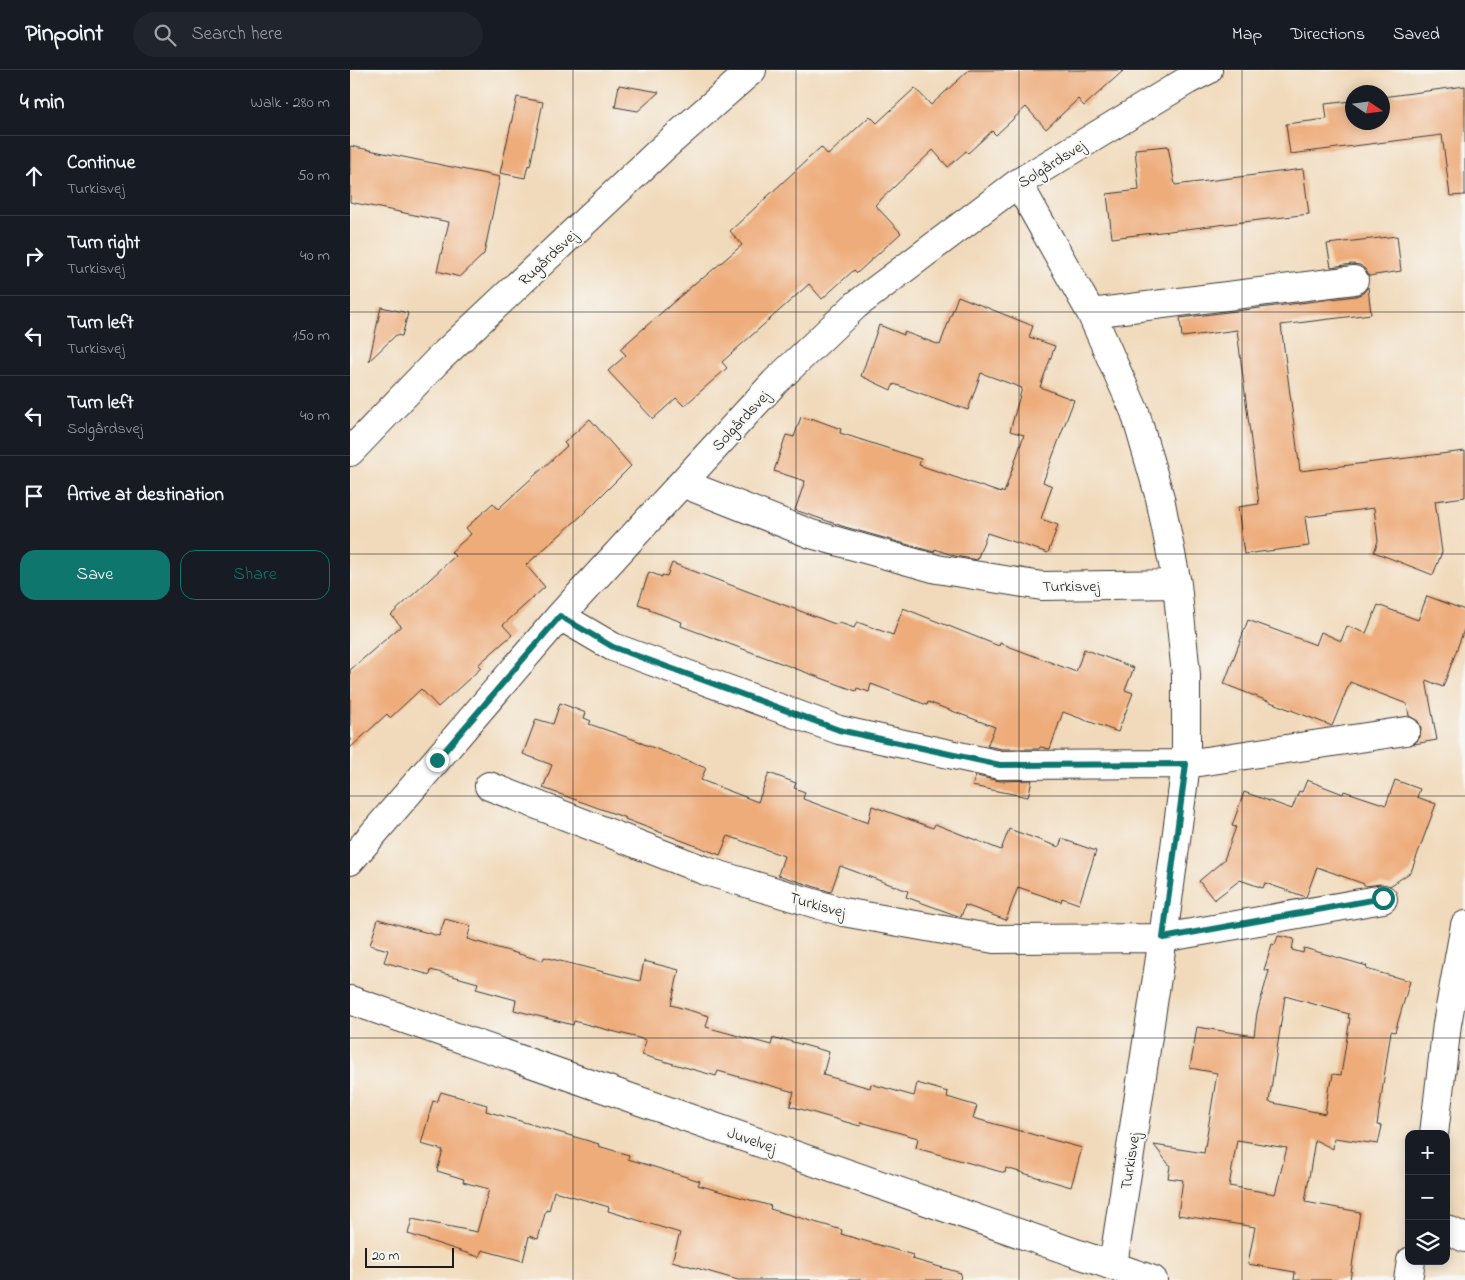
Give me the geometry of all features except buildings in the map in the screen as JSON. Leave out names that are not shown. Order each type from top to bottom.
[{"type":"street","name":"Rugårdsvej","points":[[350,452],[438,360],[656,154],[752,70]]},
{"type":"street","name":"Solgårdsvej","points":[[350,861],[560,616],[776,382],[856,305],[1018,183],[1188,80],[1208,70]]},
{"type":"street","name":"Turkisvej","points":[[1018,183],[1091,313],[1134,412],[1160,498],[1177,584],[1186,675],[1186,764],[1163,938],[1113,1265]]},
{"type":"street","points":[[1091,313],[1354,280]]},
{"type":"street","name":"Turkisvej","points":[[682,483],[811,534],[937,570],[1042,586],[1177,584]]},
{"type":"street","points":[[560,616],[613,647],[839,730],[1000,765],[1186,764],[1406,732]]},
{"type":"street","name":"Turkisvej","points":[[489,786],[706,871],[843,912],[994,939],[1163,938],[1383,898]]},
{"type":"street","points":[[1434,1130],[1447,1024],[1465,925]]},
{"type":"street","name":"Juvelvej","points":[[350,1000],[1153,1280]]},
{"type":"street","points":[[1450,1231],[1465,1238]]},
{"type":"street","points":[[1408,1280],[1410,1265]]},
{"type":"route","points":[[437,760],[560,616],[613,647],[839,730],[1000,765],[1186,764],[1163,938],[1383,898]]}]
